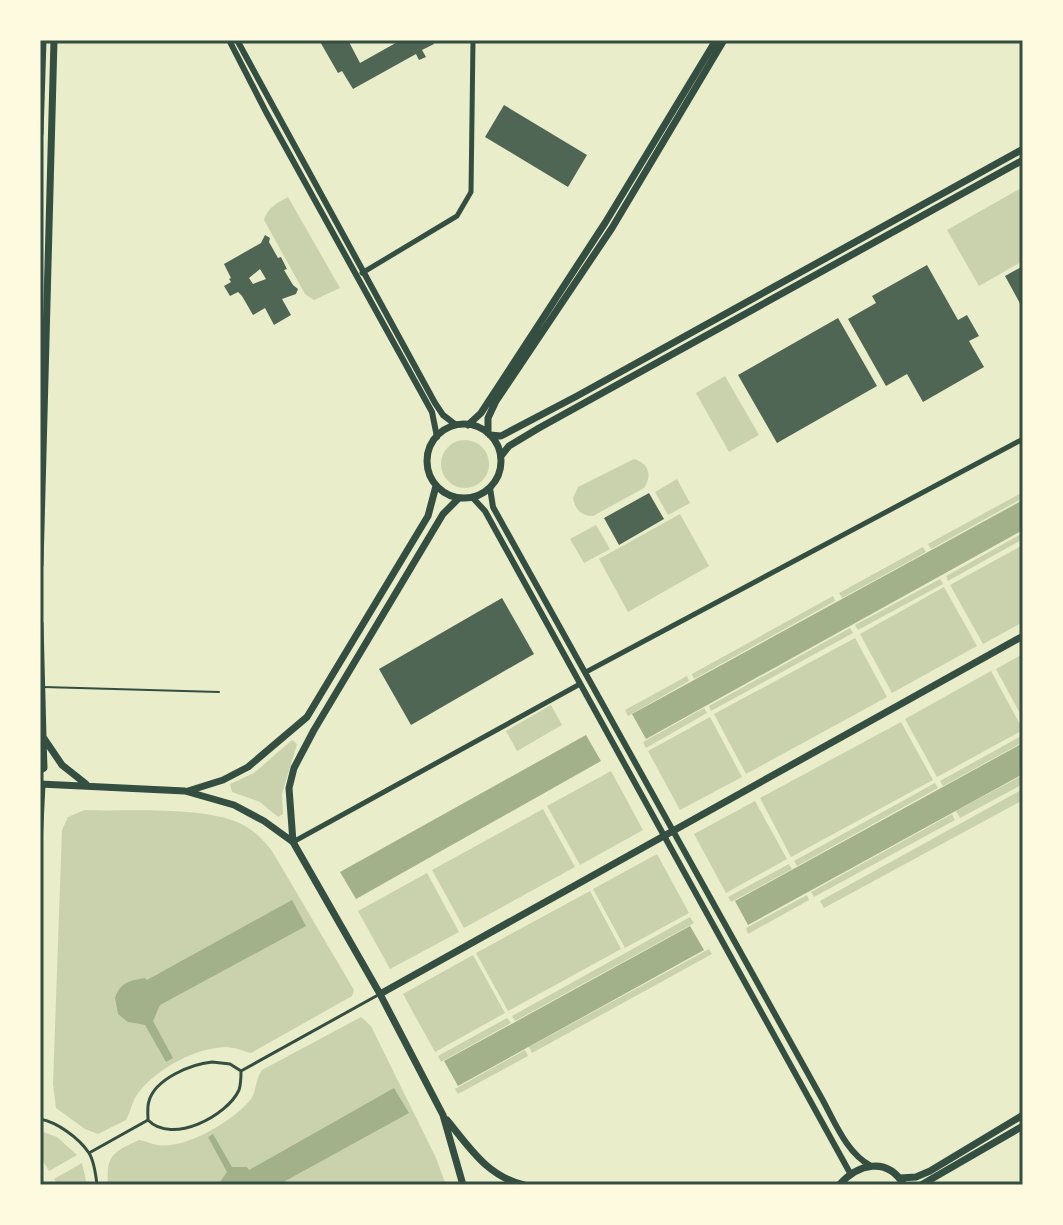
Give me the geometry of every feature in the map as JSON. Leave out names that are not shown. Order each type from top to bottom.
[{"type":"main road","points":[[40,134],[43,40]]},
{"type":"main road","points":[[40,565],[54,40]]},
{"type":"main road","points":[[468,425],[481,413],[605,223],[716,40]]},
{"type":"main road","points":[[724,40],[612,228],[496,401],[488,418],[489,434],[497,444],[501,468],[490,488],[472,497],[450,496],[436,486],[428,467],[428,456],[438,436],[456,425],[468,425],[489,434],[501,436],[1023,149]]},
{"type":"main road","points":[[501,456],[509,446],[539,428],[1023,160]]},
{"type":"main road","points":[[185,791],[223,780],[248,767],[307,717],[428,516],[436,486]]},
{"type":"main road","points":[[293,842],[289,788],[294,768],[443,514],[459,498]]},
{"type":"main road","points":[[40,624],[42,784],[185,791],[234,805],[293,842],[380,994],[443,1115],[476,1158],[506,1181],[524,1185]]},
{"type":"main road","points":[[380,994],[1023,636]]},
{"type":"main road","points":[[295,728],[309,738]]},
{"type":"main road","points":[[43,737],[62,765],[88,786]]},
{"type":"main road","points":[[443,1115],[463,1185]]},
{"type":"main road","points":[[839,1185],[850,1173],[871,1166],[890,1170],[902,1182],[916,1177],[1023,1115]]},
{"type":"main road","points":[[921,1185],[1023,1126]]},
{"type":"street","points":[[229,40],[432,412],[438,436]]},
{"type":"street","points":[[237,40],[435,403],[443,415],[456,425]]},
{"type":"street","points":[[362,273],[457,216],[471,192],[473,40]]},
{"type":"street","points":[[586,672],[1023,439]]},
{"type":"street","points":[[490,488],[493,507],[672,830],[853,1152],[871,1166]]},
{"type":"street","points":[[472,497],[485,511],[850,1173]]},
{"type":"street","points":[[293,842],[580,684]]},
{"type":"street","points":[[40,864],[42,784]]},
{"type":"street","points":[[241,1071],[380,994]]},
{"type":"street","points":[[148,1120],[149,1098],[165,1081],[184,1070],[212,1062],[230,1064],[241,1071]]},
{"type":"street","points":[[148,1120],[160,1129],[178,1130],[208,1119],[233,1098],[238,1090],[241,1071]]},
{"type":"street","points":[[40,1119],[49,1120],[67,1131],[89,1153],[97,1185]]},
{"type":"street","points":[[89,1153],[148,1120]]},
{"type":"lane","points":[[42,687],[219,692]]},
{"type":"shaded area","points":[[1023,187],[1023,261],[979,286],[947,230]]},
{"type":"shaded area","points":[[288,197],[340,288],[314,300],[305,294],[264,220],[270,209]]},
{"type":"shaded area","points":[[725,376],[759,435],[729,452],[696,393]]},
{"type":"shaded area","points":[[465,440],[474,441],[482,447],[488,455],[488,473],[482,481],[474,487],[465,488],[456,487],[448,481],[442,473],[441,464],[442,455],[448,447],[456,441]]},
{"type":"shaded area","points":[[634,459],[643,463],[648,470],[644,488],[593,516],[580,512],[573,498],[578,487]]},
{"type":"shaded area","points":[[677,479],[690,503],[668,515],[655,492]]},
{"type":"shaded area","points":[[1023,492],[1023,498],[931,549],[928,544]]},
{"type":"shaded area","points":[[1023,500],[1023,530],[646,739],[632,714]]},
{"type":"shaded area","points":[[680,514],[709,566],[628,612],[599,559]]},
{"type":"shaded area","points":[[596,525],[610,549],[584,563],[570,539]]},
{"type":"shaded area","points":[[1023,533],[1023,539],[948,581],[946,576]]},
{"type":"shaded area","points":[[1023,545],[1023,622],[983,644],[950,585]]},
{"type":"shaded area","points":[[923,547],[926,552],[842,598],[839,593]]},
{"type":"shaded area","points":[[940,579],[943,584],[858,630],[855,625]]},
{"type":"shaded area","points":[[944,587],[977,646],[892,693],[860,634]]},
{"type":"shaded area","points":[[833,596],[835,601],[694,679],[692,674]]},
{"type":"shaded area","points":[[850,628],[853,633],[711,711],[709,706]]},
{"type":"shaded area","points":[[855,638],[887,697],[746,774],[714,714]]},
{"type":"shaded area","points":[[1023,654],[1023,719],[996,669]]},
{"type":"shaded area","points":[[991,671],[1023,730],[937,777],[905,719]]},
{"type":"shaded area","points":[[687,676],[689,681],[628,716],[625,710]]},
{"type":"shaded area","points":[[551,705],[562,725],[517,751],[506,731]]},
{"type":"shaded area","points":[[704,708],[707,713],[646,748],[643,742]]},
{"type":"shaded area","points":[[710,717],[742,777],[680,810],[648,751]]},
{"type":"shaded area","points":[[901,722],[933,780],[791,857],[760,798]]},
{"type":"shaded area","points":[[586,735],[601,761],[356,899],[340,872]]},
{"type":"shaded area","points":[[1023,735],[1023,742],[943,786],[940,781]]},
{"type":"shaded area","points":[[292,740],[297,744],[282,794],[283,814],[278,817],[260,802],[232,792],[230,784],[254,773]]},
{"type":"shaded area","points":[[1023,743],[1023,774],[748,925],[735,901]]},
{"type":"shaded area","points":[[611,771],[643,830],[580,865],[547,806]]},
{"type":"shaded area","points":[[1023,775],[1023,784],[960,818],[956,811]]},
{"type":"shaded area","points":[[935,783],[938,788],[797,866],[794,861]]},
{"type":"shaded area","points":[[1023,789],[1023,800],[824,908],[820,901]]},
{"type":"shaded area","points":[[755,801],[787,859],[726,893],[694,834]]},
{"type":"shaded area","points":[[543,809],[575,867],[464,928],[432,870]]},
{"type":"shaded area","points":[[85,810],[189,812],[229,819],[249,828],[272,851],[354,990],[352,996],[251,1053],[229,1047],[190,1055],[167,1067],[147,1083],[135,1098],[126,1120],[98,1134],[85,1129],[56,1108],[53,1084],[62,830],[68,817]]},
{"type":"shaded area","points":[[952,814],[955,820],[814,897],[811,892]]},
{"type":"shaded area","points":[[657,854],[689,913],[625,948],[593,889]]},
{"type":"shaded area","points":[[789,864],[792,869],[731,902],[728,897]]},
{"type":"shaded area","points":[[427,873],[459,932],[390,969],[358,911]]},
{"type":"shaded area","points":[[590,891],[621,949],[508,1011],[476,953]]},
{"type":"shaded area","points":[[807,895],[809,900],[748,934],[746,928]]},
{"type":"shaded area","points":[[292,900],[306,926],[160,1005],[153,1021],[173,1058],[166,1062],[145,1025],[128,1022],[118,1014],[115,998],[123,985],[135,980],[147,980]]},
{"type":"shaded area","points":[[690,917],[694,923],[515,1021],[512,1016]]},
{"type":"shaded area","points":[[690,926],[704,950],[458,1086],[444,1061]]},
{"type":"shaded area","points":[[709,949],[712,954],[532,1053],[529,1047]]},
{"type":"shaded area","points":[[473,955],[505,1013],[435,1052],[403,994]]},
{"type":"shaded area","points":[[361,1017],[371,1026],[436,1158],[446,1185],[108,1185],[110,1161],[123,1148],[139,1140],[157,1145],[181,1143],[208,1132],[234,1116],[251,1099],[262,1070]]},
{"type":"shaded area","points":[[507,1018],[511,1023],[441,1062],[438,1056]]},
{"type":"shaded area","points":[[525,1050],[528,1056],[458,1094],[455,1089]]},
{"type":"shaded area","points":[[394,1088],[409,1113],[278,1185],[218,1185],[227,1172],[208,1137],[213,1134],[232,1167],[247,1167],[249,1170]]},
{"type":"shaded area","points":[[40,1131],[57,1137],[77,1155],[49,1171],[40,1156]]},
{"type":"shaded area","points":[[82,1163],[87,1185],[57,1185],[54,1179]]},
{"type":"building","points":[[319,40],[348,40],[360,63],[401,40],[432,40],[434,44],[422,50],[426,57],[419,60],[416,54],[353,89],[342,71],[338,73]]},
{"type":"building","points":[[504,105],[587,155],[568,187],[485,137]]},
{"type":"building","points":[[265,235],[270,238],[269,242],[287,269],[284,270],[298,289],[296,294],[282,299],[291,315],[274,325],[265,308],[253,315],[238,292],[230,296],[224,286],[231,282],[231,278],[224,264],[261,243]],"holes":[[[260,269],[266,279],[253,284],[249,278]]]},
{"type":"building","points":[[927,265],[958,320],[967,315],[979,336],[969,341],[984,367],[923,402],[907,374],[886,386],[848,319],[876,303],[872,296]]},
{"type":"building","points":[[1023,266],[1023,309],[1005,276]]},
{"type":"building","points":[[838,318],[877,386],[777,443],[738,375]]},
{"type":"building","points":[[649,493],[664,519],[619,545],[604,518]]},
{"type":"building","points":[[502,598],[534,654],[411,725],[379,669]]}]
